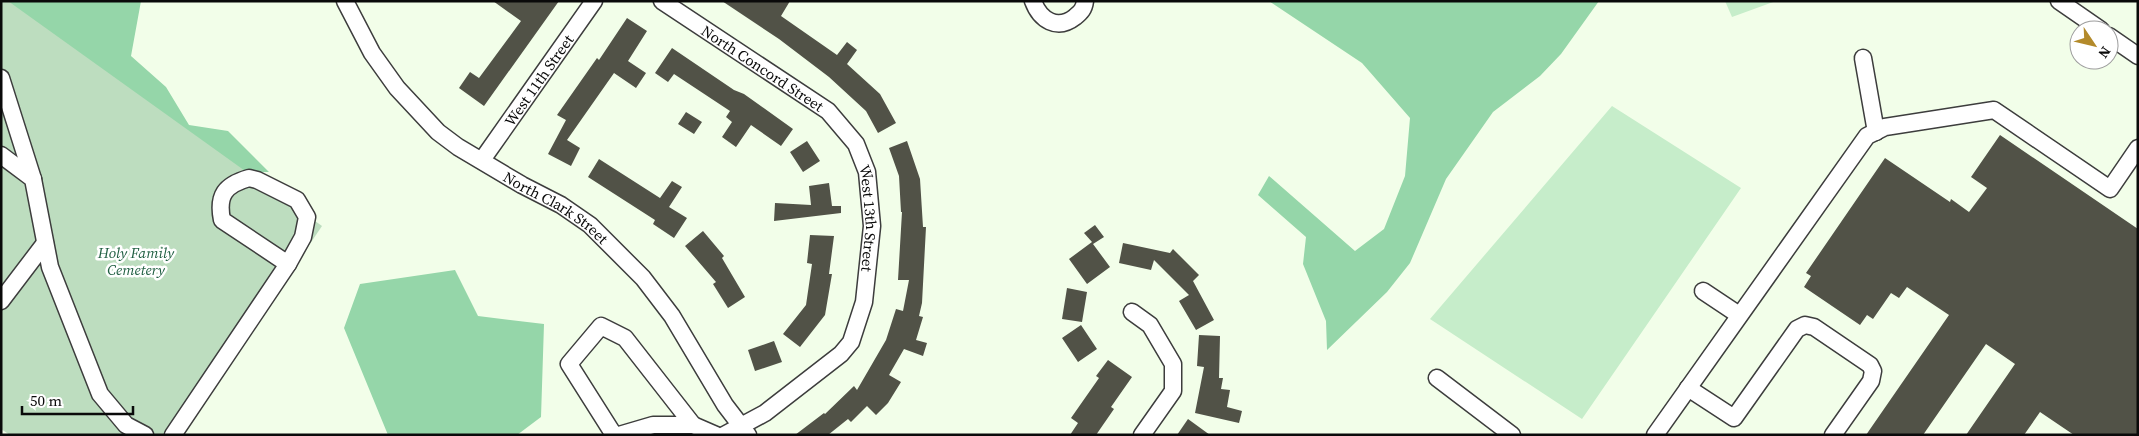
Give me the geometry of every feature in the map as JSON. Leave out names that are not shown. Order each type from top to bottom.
[{"type":"street","name":"North Clark Street","points":[[345,1],[372,53],[397,88],[438,132],[458,147],[522,186],[561,205],[590,225],[643,278],[672,316],[725,405],[745,430]]},
{"type":"street","name":"West 11th Street","points":[[482,160],[594,1]]},
{"type":"street","name":"North Concord Street","points":[[662,1],[828,111],[856,144]]},
{"type":"street","points":[[1033,1],[1037,12],[1045,20],[1056,24],[1070,21],[1084,10],[1085,1]]},
{"type":"street","points":[[2059,1],[2087,20]]},
{"type":"street","points":[[2119,43],[2138,56]]},
{"type":"street","points":[[1863,58],[1876,132]]},
{"type":"street","points":[[1,78],[33,179],[50,267],[100,394],[126,425],[145,435]]},
{"type":"street","points":[[1655,435],[1867,136],[1885,127],[1994,110],[2110,189],[2138,148]]},
{"type":"street","name":"West 13th Street","points":[[724,435],[745,430],[841,354],[851,342],[864,302],[872,226],[867,172],[856,144]]},
{"type":"street","points":[[1,155],[33,179]]},
{"type":"street","points":[[173,435],[288,264],[303,237],[307,217],[297,200],[257,180],[249,178],[238,182],[224,191],[220,206],[222,220],[288,264]]},
{"type":"street","points":[[1,301],[45,243]]},
{"type":"street","points":[[1703,292],[1739,315]]},
{"type":"street","points":[[1132,312],[1150,325],[1173,364],[1173,391],[1142,435]]},
{"type":"street","points":[[1688,388],[1734,418],[1797,329],[1805,325],[1814,327],[1870,364],[1874,371],[1871,381],[1833,435]]},
{"type":"street","points":[[614,435],[569,364],[602,326],[625,338],[693,425]]},
{"type":"street","points":[[1437,378],[1512,435]]},
{"type":"street","points":[[619,435],[653,425],[693,425],[716,435]]},
{"type":"green space","points":[[1,1],[141,1],[131,56],[166,87],[189,125],[228,131],[269,172],[224,172]]},
{"type":"green space","name":"Holy Family Cemetery","points":[[1,1],[8,1],[322,226],[181,435],[10,435],[1,429]]},
{"type":"green space","points":[[1269,1],[1599,1],[1561,54],[1540,76],[1493,112],[1446,179],[1410,263],[1387,292],[1327,350],[1326,321],[1303,264],[1306,237],[1258,195],[1269,176],[1355,251],[1384,229],[1405,176],[1410,118],[1362,63]]},
{"type":"green space","points":[[1725,1],[1776,1],[1732,17]]},
{"type":"green space","points":[[1612,106],[1741,188],[1582,419],[1430,319]]},
{"type":"green space","points":[[455,270],[478,316],[544,324],[541,417],[517,435],[388,435],[344,328],[360,284]]},
{"type":"building","points":[[493,1],[559,1],[484,106],[459,88],[470,72],[479,78],[521,21]]},
{"type":"building","points":[[722,1],[790,1],[781,16],[837,55],[847,42],[857,50],[847,64],[880,94],[896,123],[878,133],[866,111],[829,77],[779,39]]},
{"type":"building","points":[[627,18],[647,31],[628,61],[646,73],[636,88],[614,73],[567,140],[580,148],[571,166],[548,154],[566,120],[557,115],[597,58],[599,60]]},
{"type":"building","points":[[672,48],[734,90],[744,94],[793,129],[781,146],[751,125],[736,147],[722,137],[732,122],[726,117],[730,111],[674,74],[668,82],[655,73]]},
{"type":"building","points":[[686,112],[702,122],[694,134],[678,124]]},
{"type":"building","points":[[2000,135],[2138,229],[2138,435],[2074,435],[2040,412],[2024,435],[1966,435],[2015,364],[1986,344],[1923,435],[1866,435],[1949,315],[1907,287],[1899,298],[1891,293],[1873,319],[1867,315],[1860,325],[1804,287],[1811,276],[1806,273],[1885,158],[1950,202],[1951,199],[1969,212],[1987,188],[1971,177]]},
{"type":"building","points":[[807,141],[820,161],[803,172],[790,152]]},
{"type":"building","points":[[907,141],[920,179],[923,227],[926,227],[922,303],[919,316],[923,317],[916,340],[927,343],[923,356],[904,349],[889,375],[901,382],[888,403],[876,415],[867,406],[851,422],[848,419],[828,435],[795,435],[825,414],[854,386],[857,390],[886,340],[896,309],[903,311],[909,280],[898,280],[902,212],[899,176],[889,148]]},
{"type":"building","points":[[599,159],[660,198],[672,181],[682,187],[669,207],[687,218],[674,238],[653,224],[655,220],[588,177]]},
{"type":"building","points":[[829,183],[832,206],[841,206],[841,213],[774,221],[775,203],[811,205],[809,186]]},
{"type":"building","points":[[1095,225],[1104,237],[1093,244],[1110,267],[1087,284],[1069,259],[1092,242],[1084,233]]},
{"type":"building","points":[[703,231],[724,256],[722,258],[745,297],[728,308],[713,284],[716,282],[685,246]]},
{"type":"building","points":[[810,235],[834,236],[829,274],[832,274],[825,315],[800,347],[783,334],[806,305],[812,264],[807,263]]},
{"type":"building","points":[[1123,243],[1170,253],[1173,249],[1199,275],[1193,281],[1214,320],[1196,330],[1179,301],[1189,295],[1154,260],[1151,270],[1119,263]]},
{"type":"building","points":[[1067,288],[1087,292],[1082,322],[1062,319]]},
{"type":"building","points":[[1081,325],[1097,349],[1078,362],[1062,338]]},
{"type":"building","points":[[1199,335],[1220,336],[1219,378],[1223,378],[1221,389],[1230,390],[1227,407],[1242,411],[1239,423],[1195,413],[1204,367],[1197,366]]},
{"type":"building","points":[[774,341],[782,362],[755,371],[748,350]]},
{"type":"building","points":[[1108,360],[1132,377],[1111,407],[1114,409],[1096,435],[1070,435],[1078,423],[1071,418],[1099,378],[1096,376]]},
{"type":"building","points":[[1188,419],[1210,435],[1177,435]]}]
